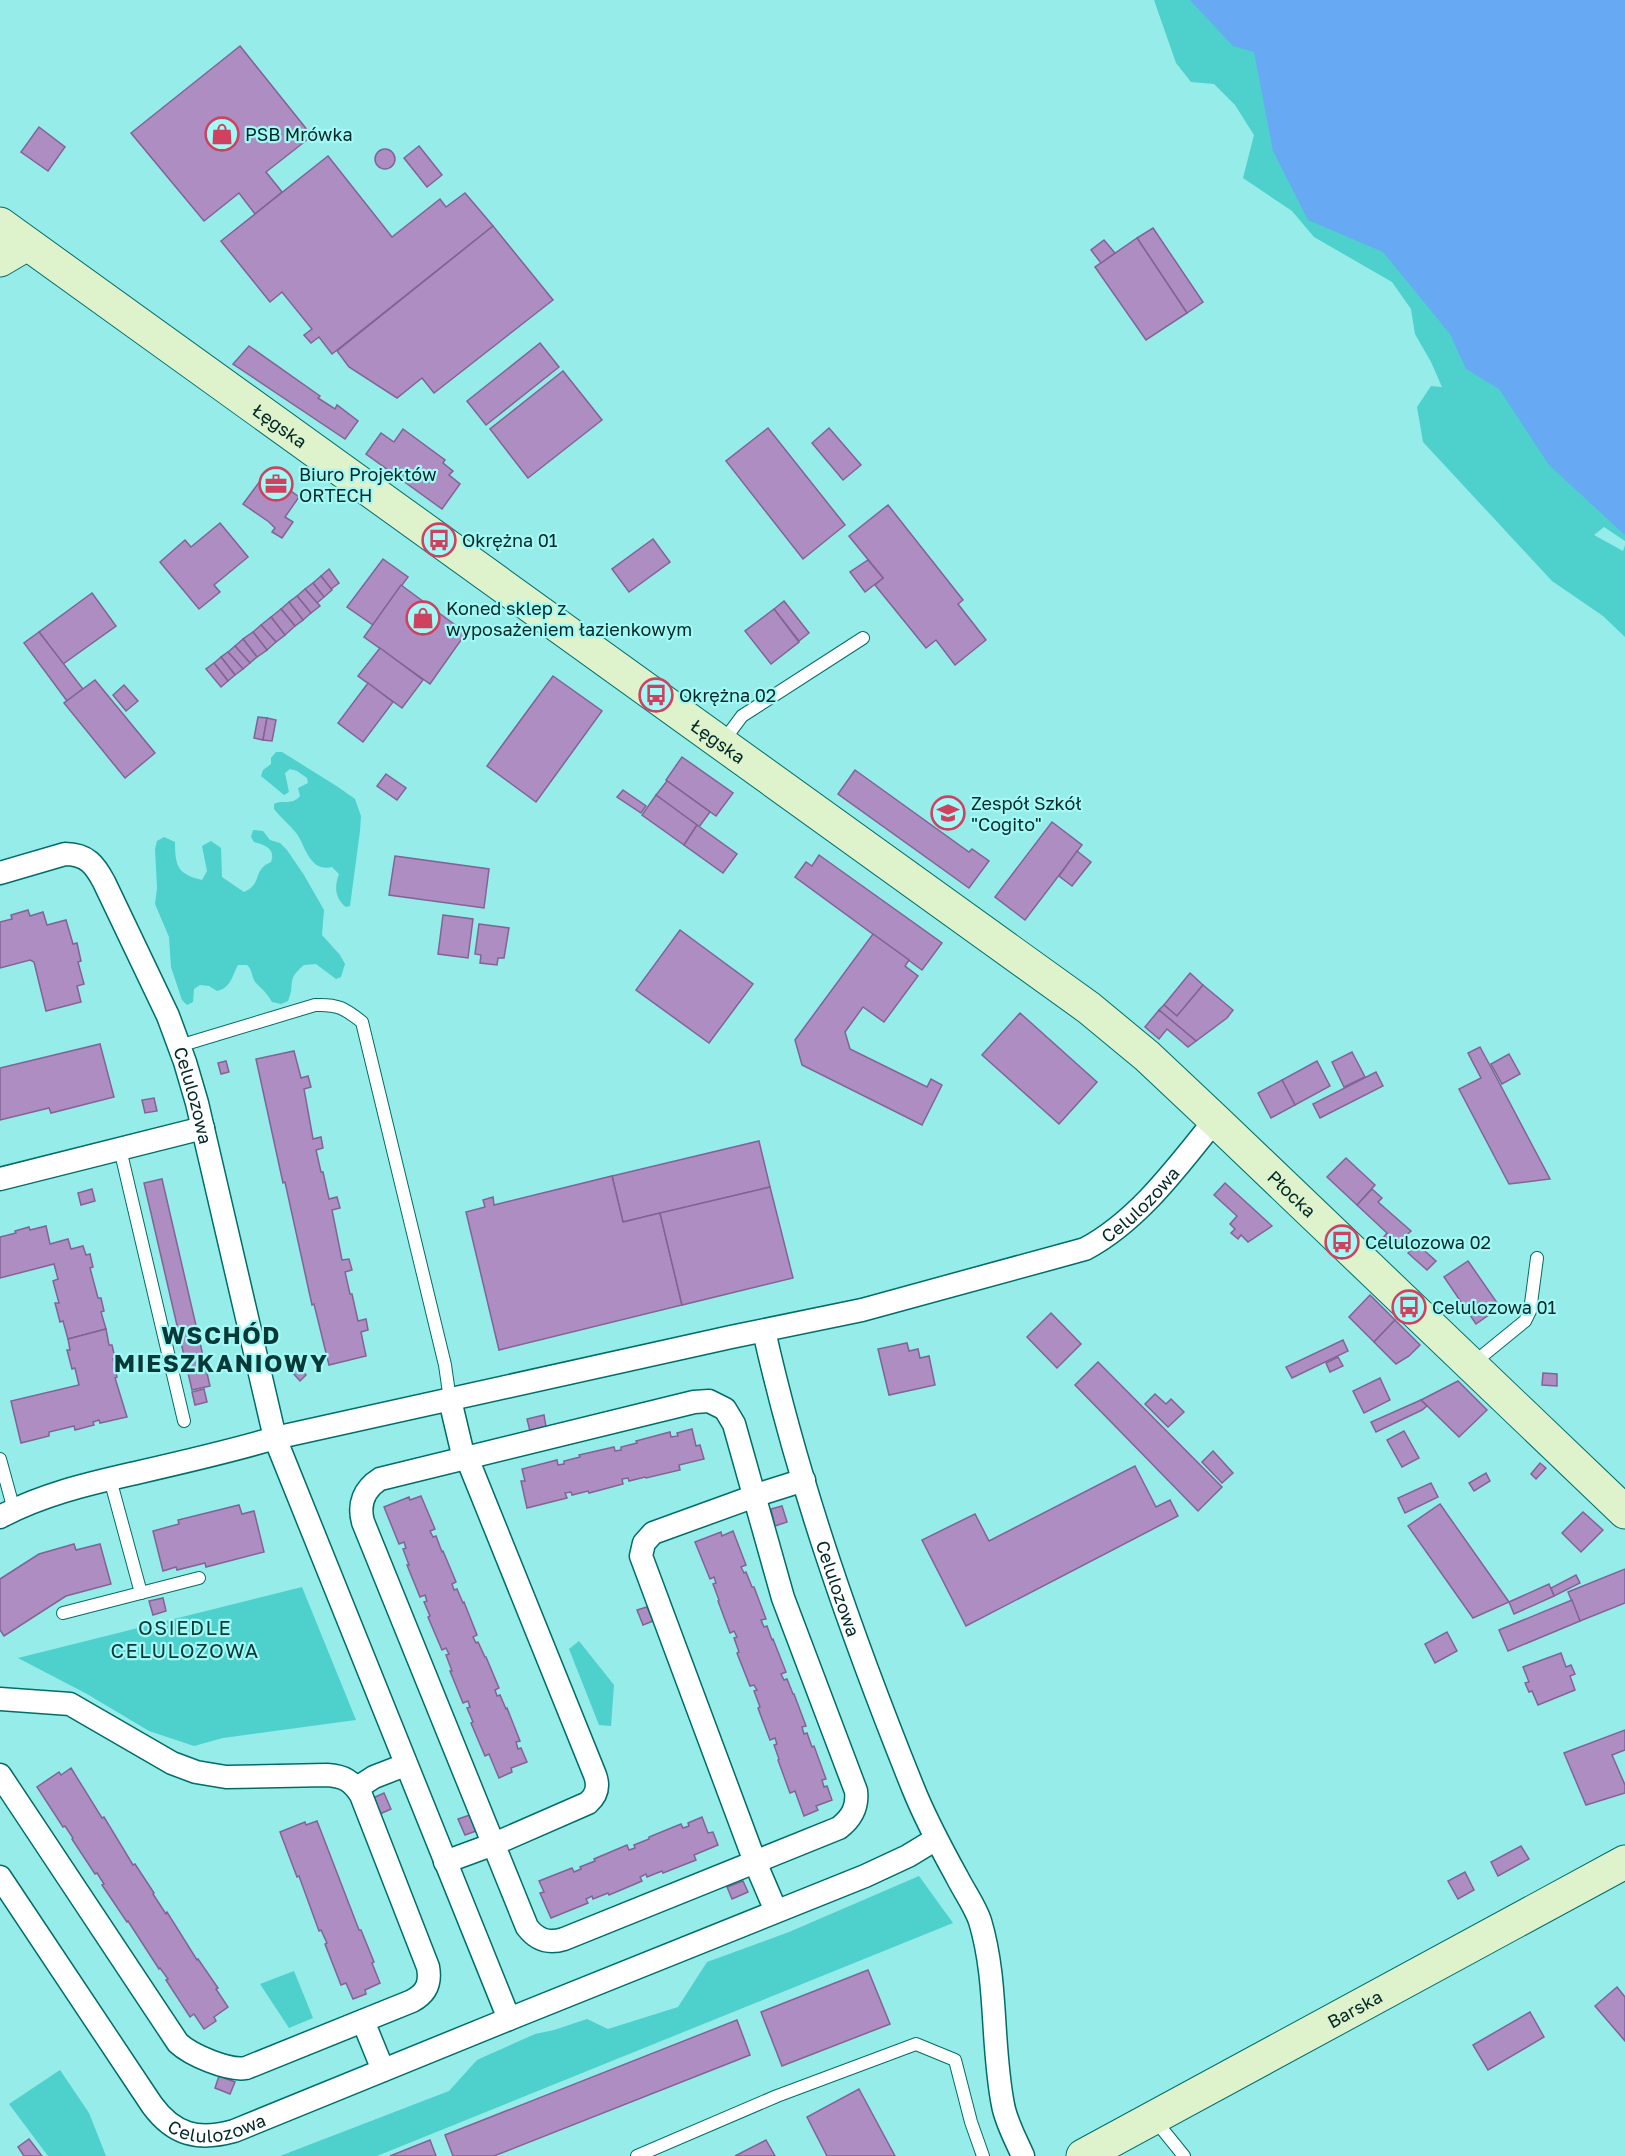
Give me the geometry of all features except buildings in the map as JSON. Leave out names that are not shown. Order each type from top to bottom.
[{"type":"street","name":"Łęgska","points":[[0,225],[13,252],[722,743],[1027,963]]},
{"type":"street","name":"Celulozowa","points":[[0,873],[65,854],[76,854],[92,862],[104,882],[168,1016],[179,1046],[203,1128],[275,1438]]},
{"type":"street","name":"Płocka","points":[[1027,963],[1115,1028],[1215,1120],[1625,1512]]},
{"type":"street","name":"Celulozowa","points":[[7,1513],[61,1492],[275,1438],[862,1310],[1085,1249],[1127,1221],[1215,1120]]},
{"type":"street","points":[[0,1179],[203,1128]]},
{"type":"street","name":"Celulozowa","points":[[0,1877],[156,2110],[179,2130],[202,2136],[217,2136],[865,1876],[908,1856],[936,1839],[882,1712],[824,1548],[764,1331]]},
{"type":"street","points":[[445,1862],[494,1844],[588,1803],[597,1787],[595,1775],[466,1459],[450,1400]]},
{"type":"street","points":[[709,1401],[725,1409],[732,1417],[783,1598],[852,1780],[857,1799],[851,1817],[839,1828],[564,1939],[548,1941],[540,1939],[527,1927],[361,1514],[365,1494],[380,1479],[466,1459],[694,1402],[709,1401]]},
{"type":"street","points":[[275,1438],[509,2019]]},
{"type":"street","points":[[776,1911],[755,1862],[641,1556],[644,1543],[653,1533],[804,1480]]},
{"type":"street","points":[[0,1699],[70,1704],[172,1763],[196,1772],[226,1777],[338,1776],[346,1778],[357,1788],[428,1966],[429,1976],[426,1989],[418,1998],[241,2069],[225,2066],[184,2049],[0,1775]]},
{"type":"street","points":[[357,1788],[374,1777],[405,1765]]},
{"type":"street","points":[[936,1839],[979,1919],[991,1972],[995,2050],[1003,2108],[1023,2156]]},
{"type":"street","name":"Barska","points":[[1083,2156],[1625,1862]]},
{"type":"street","points":[[363,2021],[383,2070]]},
{"type":"lane","points":[[722,743],[742,716],[863,638]]},
{"type":"lane","points":[[179,1046],[315,1005],[329,1004],[343,1007],[362,1022],[445,1365],[450,1400]]},
{"type":"lane","points":[[120,1149],[184,1421]]},
{"type":"lane","points":[[1470,1365],[1525,1321],[1530,1311],[1537,1258]]},
{"type":"lane","points":[[0,1459],[7,1513]]},
{"type":"lane","points":[[110,1479],[141,1593]]},
{"type":"lane","points":[[63,1613],[199,1578]]},
{"type":"lane","points":[[637,2156],[777,2097],[916,2044],[955,2060],[971,2122],[983,2156]]},
{"type":"lane","points":[[1153,2118],[1184,2156]]},
{"type":"shaded area","points":[[1154,0],[1625,0],[1625,541],[1604,527],[1594,535],[1623,551],[1625,545],[1625,637],[1603,616],[1552,581],[1423,442],[1417,407],[1431,386],[1442,387],[1415,334],[1411,309],[1392,282],[1314,237],[1292,211],[1243,178],[1254,135],[1235,105],[1214,84],[1191,82],[1176,63]]},
{"type":"shaded area","points":[[1190,0],[1625,0],[1625,535],[1549,465],[1499,389],[1466,369],[1450,334],[1383,252],[1308,220],[1273,151],[1254,52],[1233,46]]},
{"type":"shaded area","points":[[276,752],[282,752],[355,799],[361,816],[350,906],[346,907],[342,904],[338,896],[336,883],[339,874],[332,867],[319,866],[310,858],[297,834],[274,809],[274,804],[297,799],[300,796],[298,788],[308,783],[307,778],[290,769],[285,773],[289,792],[284,795],[261,776],[263,770],[271,764],[271,758]]},
{"type":"shaded area","points":[[253,830],[263,831],[270,840],[280,843],[304,875],[324,910],[322,935],[345,964],[341,977],[336,979],[316,964],[304,965],[293,979],[288,1001],[281,1004],[272,1002],[254,981],[247,965],[238,965],[225,987],[217,991],[209,986],[200,985],[194,989],[193,1002],[187,1005],[182,1000],[171,967],[169,937],[155,904],[157,841],[164,837],[175,842],[176,858],[180,868],[188,875],[202,880],[207,871],[202,846],[211,841],[221,848],[222,877],[244,892],[254,885],[261,869],[271,862],[272,858],[268,848],[254,842],[251,837]]},
{"type":"shaded area","points":[[302,1587],[356,1720],[223,1738],[194,1746],[149,1731],[87,1694],[18,1658]]},
{"type":"shaded area","points":[[579,1641],[614,1685],[611,1726],[599,1725],[569,1649]]},
{"type":"shaded area","points":[[919,1876],[953,1923],[377,2156],[280,2156],[449,2091],[477,2060],[535,2034],[587,2019],[608,2029],[678,2007],[707,1962],[789,1932]]},
{"type":"shaded area","points":[[294,1971],[313,2018],[289,2028],[260,1984]]},
{"type":"shaded area","points":[[60,2070],[89,2113],[106,2156],[48,2156],[9,2104]]},
{"type":"place","name":"PSB Mrówka","points":[[222,134]]},
{"type":"place","name":"Biuro Projektów ORTECH","points":[[276,484]]},
{"type":"place","name":"Okrężna 01","points":[[439,540]]},
{"type":"place","name":"Koned sklep z wyposażeniem łazienkowym","points":[[423,618]]},
{"type":"place","name":"Okrężna 02","points":[[656,695]]},
{"type":"place","name":"Zespół Szkół \"Cogito\"","points":[[948,813]]},
{"type":"place","name":"Celulozowa 02","points":[[1342,1242]]},
{"type":"place","name":"Celulozowa 01","points":[[1409,1307]]},
{"type":"district","name":"WSCHÓD MIESZKANIOWY","points":[[221,1348]]},
{"type":"district","name":"OSIEDLE CELULOZOWA","points":[[185,1638]]}]
